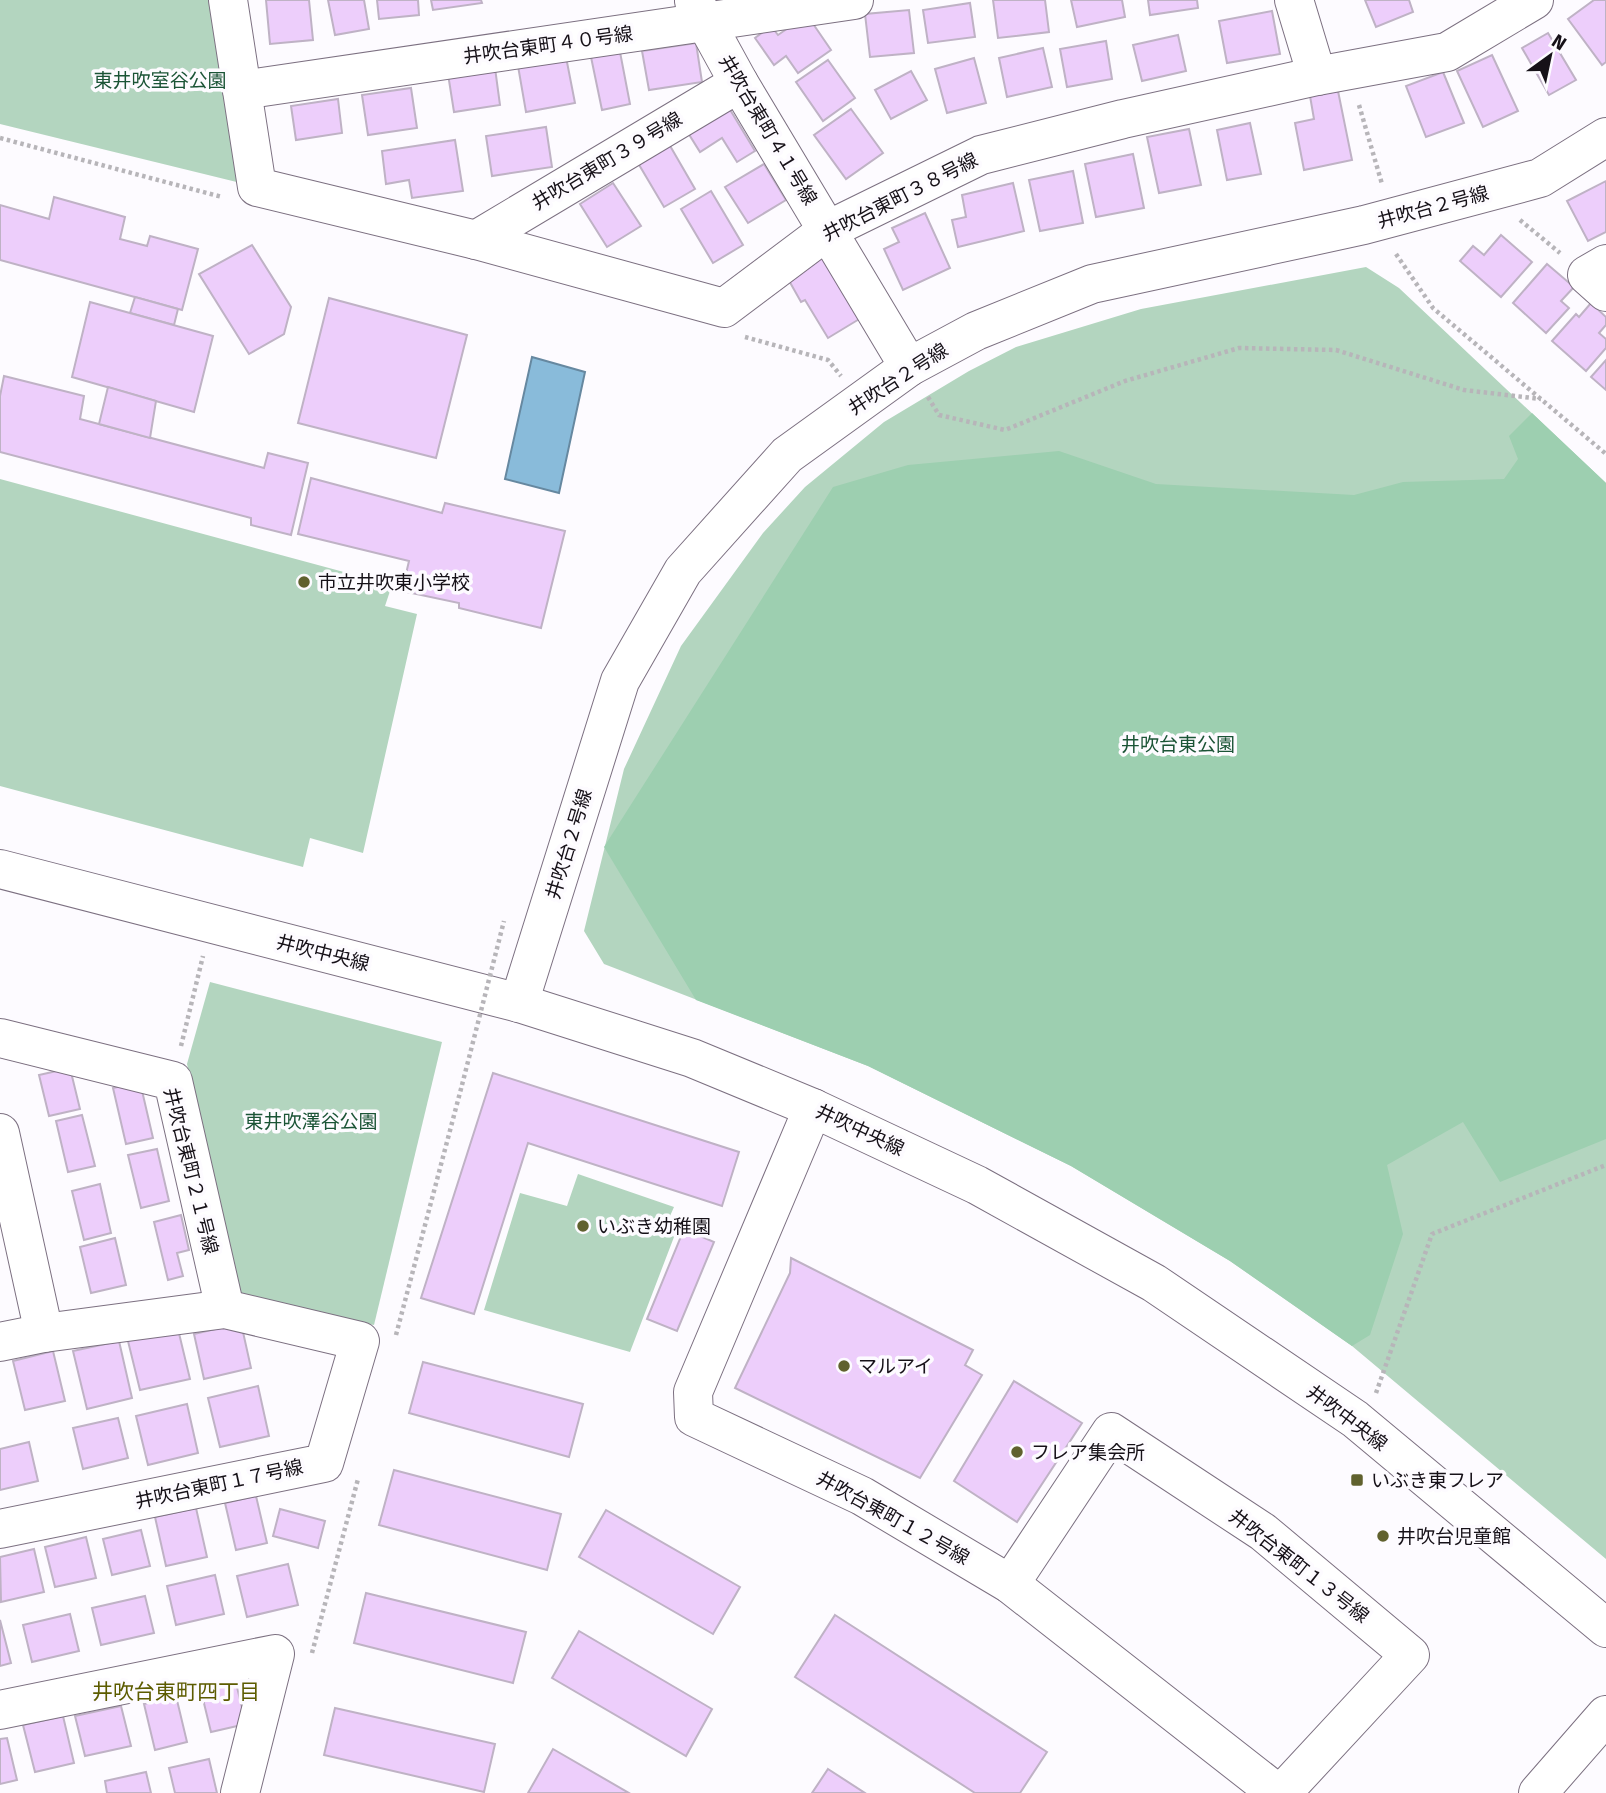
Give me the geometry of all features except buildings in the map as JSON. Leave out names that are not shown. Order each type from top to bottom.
[{"type":"street","name":"井吹台東町３８号線","points":[[228,0],[257,187],[476,240],[724,308],[828,230],[981,155],[1123,119],[1333,73],[1447,52],[1534,0]]},
{"type":"street","name":"井吹台東町４０号線","points":[[243,90],[699,11],[854,0]]},
{"type":"street","points":[[1294,0],[1333,73]]},
{"type":"street","name":"井吹台東町４１号線","points":[[699,11],[739,83],[909,367]]},
{"type":"street","name":"井吹台東町３９号線","points":[[476,240],[739,83]]},
{"type":"street","name":"井吹台２号線","points":[[519,1003],[620,681],[683,571],[788,455],[909,367],[976,331],[1091,284],[1392,218],[1540,178],[1606,137]]},
{"type":"street","name":"井吹中央線","points":[[0,869],[519,1003],[692,1058],[813,1108],[977,1185],[1154,1283],[1363,1427],[1606,1629]]},
{"type":"street","name":"井吹台東町２１号線","points":[[0,1038],[173,1081],[225,1309]]},
{"type":"street","name":"井吹台東町１２号線","points":[[813,1108],[694,1392],[694,1417],[862,1496],[1010,1584],[1280,1793]]},
{"type":"street","points":[[0,1133],[44,1333]]},
{"type":"street","name":"井吹台東町１７号線","points":[[0,1342],[44,1333],[225,1309],[360,1341],[324,1463],[0,1529]]},
{"type":"street","name":"井吹台東町１３号線","points":[[1010,1584],[1111,1432],[1263,1532],[1410,1655],[1280,1793]]},
{"type":"street","points":[[0,1710],[275,1654],[240,1793]]},
{"type":"street","points":[[1538,1793],[1606,1715]]},
{"type":"path","points":[[1333,73],[1392,218],[1396,256],[1433,308],[1606,454]]},
{"type":"path","points":[[1486,192],[1600,277]]},
{"type":"path","points":[[909,367],[939,415],[1005,430],[1125,380],[1239,348],[1336,350],[1464,390],[1541,399]]},
{"type":"path","points":[[462,1085],[504,921]]},
{"type":"path","points":[[173,1081],[211,924]]},
{"type":"path","points":[[1363,1427],[1432,1234],[1606,1165]]},
{"type":"green space","name":"東井吹室谷公園","points":[[0,0],[228,0],[257,187],[0,124]]},
{"type":"green space","name":"井吹台東公園","points":[[1366,267],[1399,288],[1606,483],[1606,1559],[1352,1346],[1230,1261],[1071,1166],[868,1066],[604,964],[584,931],[624,769],[681,646],[763,533],[805,487],[884,422],[969,371],[1016,347],[1141,309]]},
{"type":"green space","name":"井吹台東公園","points":[[1532,413],[1606,483],[1606,1139],[1500,1182],[1463,1122],[1387,1165],[1403,1234],[1370,1335],[1352,1346],[1230,1261],[1071,1166],[868,1066],[696,1000],[604,847],[833,487],[908,465],[1059,451],[1156,484],[1354,495],[1403,482],[1504,479],[1518,459],[1509,436]]},
{"type":"green space","points":[[0,479],[392,585],[385,606],[417,614],[363,853],[310,838],[303,867],[0,786]]},
{"type":"green space","name":"東井吹澤谷公園","points":[[210,982],[442,1042],[374,1325],[252,1302],[235,1288],[187,1064]]},
{"type":"green space","points":[[578,1174],[674,1207],[666,1225],[674,1237],[630,1352],[484,1310],[520,1193],[567,1206]]},
{"type":"water","points":[[532,357],[585,372],[559,493],[505,479]]},
{"type":"place","name":"市立井吹東小学校","points":[[304,582]]},
{"type":"place","name":"いぶき幼稚園","points":[[583,1226]]},
{"type":"place","name":"マルアイ","points":[[844,1366]]},
{"type":"place","name":"フレア集会所","points":[[1017,1452]]},
{"type":"place","name":"いぶき東フレア","points":[[1357,1480]]},
{"type":"place","name":"井吹台児童館","points":[[1383,1536]]},
{"type":"district","name":"井吹台東町四丁目","points":[[176,1692]]}]
